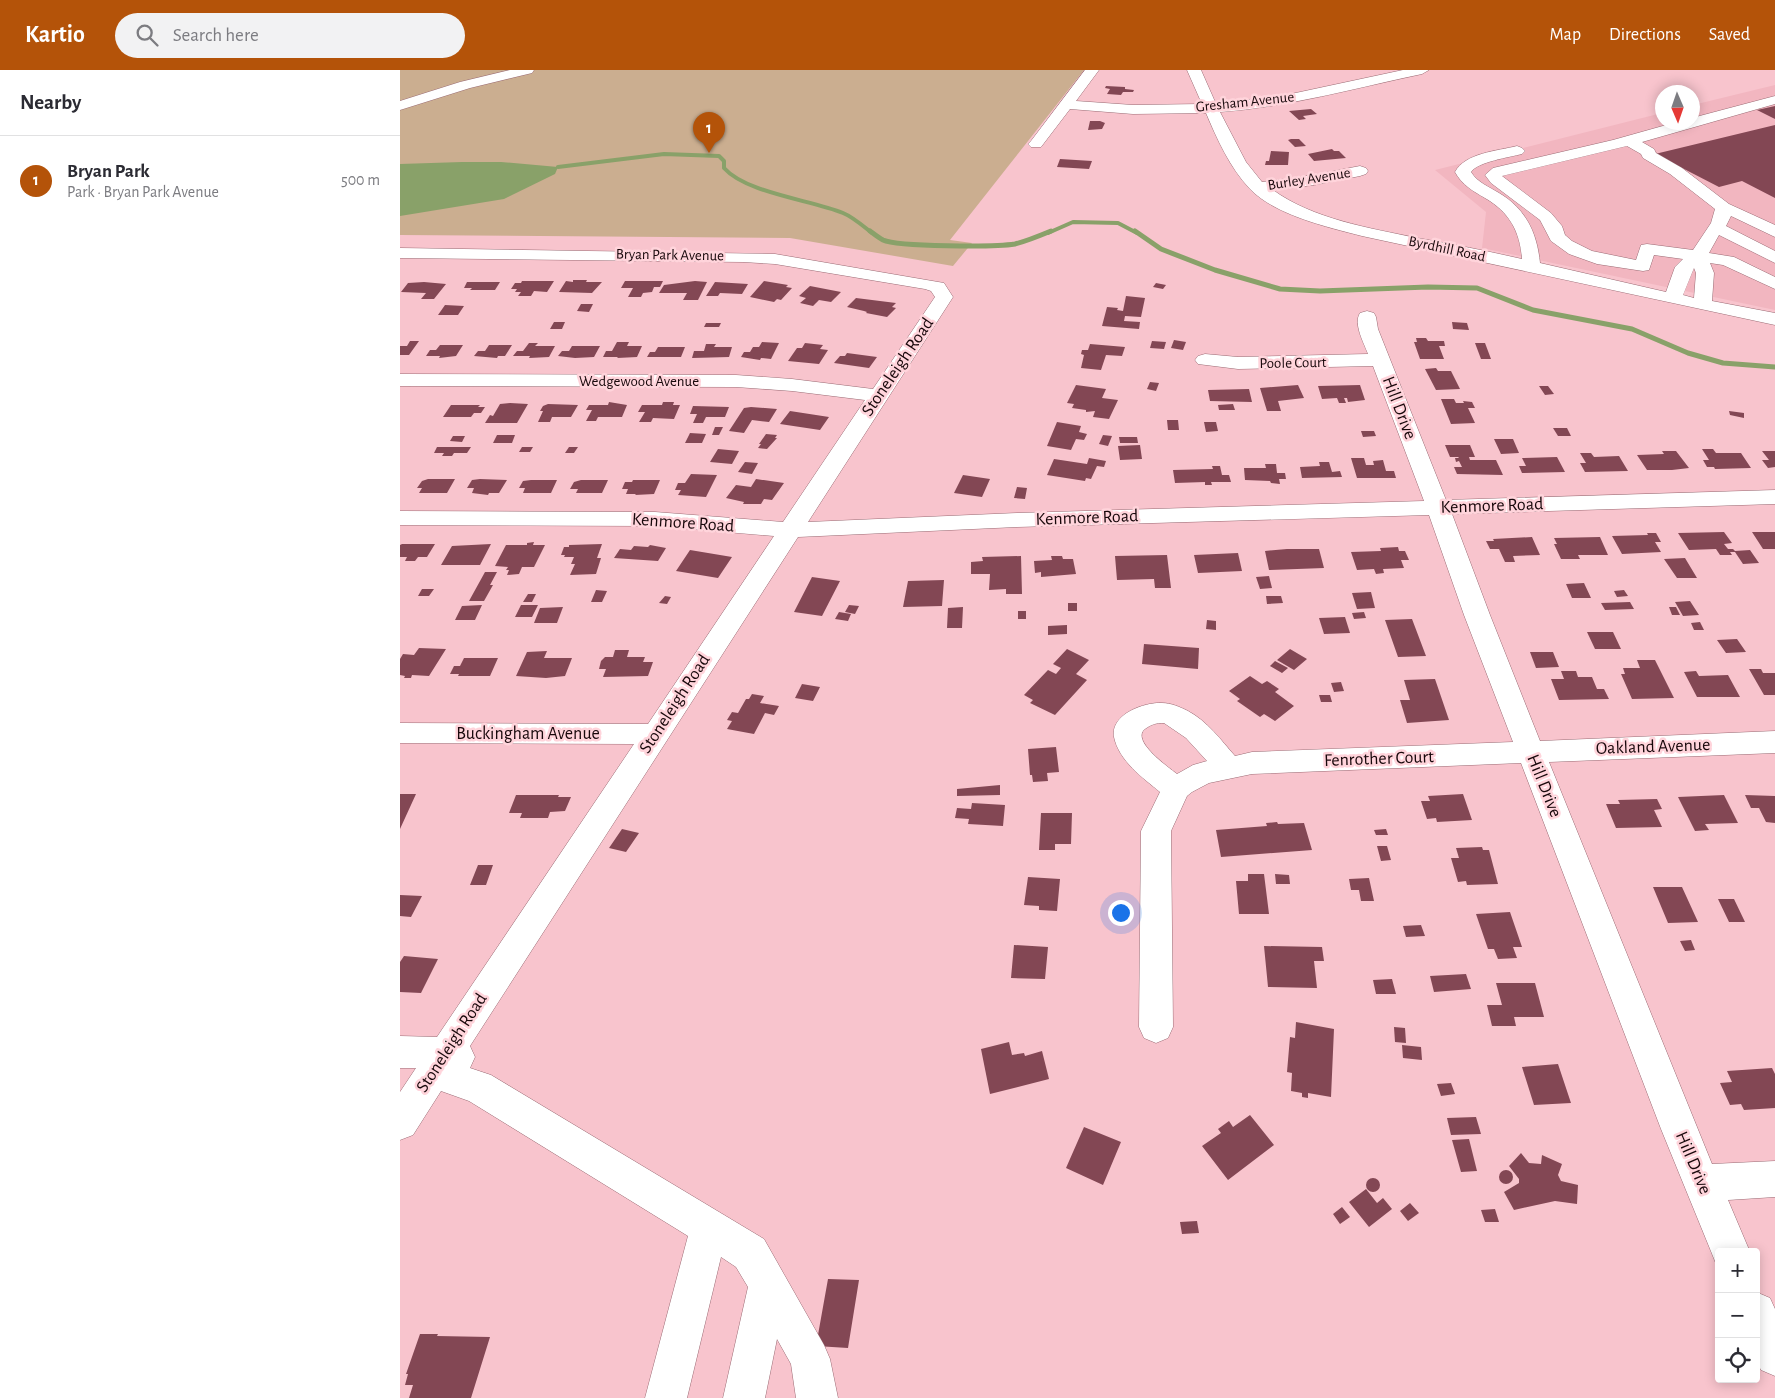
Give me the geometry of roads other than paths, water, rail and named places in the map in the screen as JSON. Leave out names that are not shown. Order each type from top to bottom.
[{"type":"street","points":[[400,106],[465,85],[527,70]]},
{"type":"street","points":[[1036,144],[1092,70]]},
{"type":"street","name":"Byrdhill Road","points":[[1194,70],[1240,164],[1257,187],[1285,204],[1329,221],[1531,267],[1775,319]]},
{"type":"street","name":"Gresham Avenue","points":[[1065,104],[1108,107],[1212,108],[1245,105],[1422,70]]},
{"type":"street","points":[[1700,121],[1775,100]]},
{"type":"street","points":[[1647,249],[1643,266],[1588,255],[1563,244],[1557,238],[1556,231],[1545,216],[1527,199],[1495,181],[1493,175],[1499,171],[1655,124]]},
{"type":"street","points":[[1625,134],[1655,129]]},
{"type":"street","points":[[1625,134],[1649,152],[1648,155],[1676,171],[1723,207],[1739,213],[1775,232]]},
{"type":"street","points":[[1531,267],[1530,246],[1520,218],[1502,200],[1472,184],[1465,178],[1463,172],[1466,166],[1474,162],[1539,146]]},
{"type":"street","name":"Burley Avenue","points":[[1257,187],[1314,180],[1360,171]]},
{"type":"street","points":[[1673,298],[1684,267],[1698,256],[1721,221],[1723,207]]},
{"type":"street","points":[[1716,227],[1775,258]]},
{"type":"street","points":[[1556,231],[1583,236]]},
{"type":"street","points":[[1629,245],[1728,261],[1775,284]]},
{"type":"street","name":"Bryan Park Avenue","points":[[400,253],[775,259],[938,287]]},
{"type":"street","points":[[1698,256],[1705,273],[1703,304]]},
{"type":"street","name":"Stoneleigh Road","points":[[400,1123],[446,1061],[655,734],[937,309],[944,297],[938,287]]},
{"type":"street","name":"Hill Drive","points":[[1367,317],[1368,329],[1438,508],[1530,753],[1701,1183],[1729,1248]]},
{"type":"street","name":"Poole Court","points":[[1205,360],[1238,364],[1381,360]]},
{"type":"street","name":"Wedgewood Avenue","points":[[400,380],[736,381],[792,385],[878,396]]},
{"type":"street","name":"Kenmore Road","points":[[400,518],[655,520],[791,530],[908,524],[1775,497]]},
{"type":"street","points":[[1156,1027],[1155,841],[1156,831],[1176,789],[1130,747],[1127,737],[1129,727],[1137,719],[1148,714],[1171,714],[1186,722],[1228,767]]},
{"type":"street","name":"Buckingham Avenue","points":[[400,733],[655,734]]},
{"type":"street","name":"Oakland Avenue","points":[[1530,753],[1775,742]]},
{"type":"street","name":"Fenrother Court","points":[[1176,789],[1192,777],[1228,767],[1252,764],[1530,753]]},
{"type":"street","points":[[400,1052],[446,1061],[479,1087],[750,1253],[810,1359],[817,1398]]},
{"type":"street","points":[[1701,1183],[1775,1179]]},
{"type":"street","points":[[666,1398],[708,1228]]},
{"type":"street","points":[[744,1398],[768,1285]]},
{"type":"street","points":[[1760,1321],[1775,1356]]},
{"type":"waterway","points":[[558,167],[664,154],[719,156],[724,161],[724,168],[734,177],[747,184],[843,213],[872,233]]},
{"type":"waterway","points":[[1048,233],[1073,222],[1118,223],[1137,233]]},
{"type":"waterway","points":[[870,231],[883,240],[892,242],[969,246],[1015,244],[1051,231]]},
{"type":"waterway","points":[[1135,231],[1161,249],[1215,270],[1280,289],[1320,291],[1428,287],[1477,288],[1533,310],[1632,329],[1688,353],[1723,363],[1775,367]]},
{"type":"place","name":"Bryan Park","points":[[709,153]]}]
